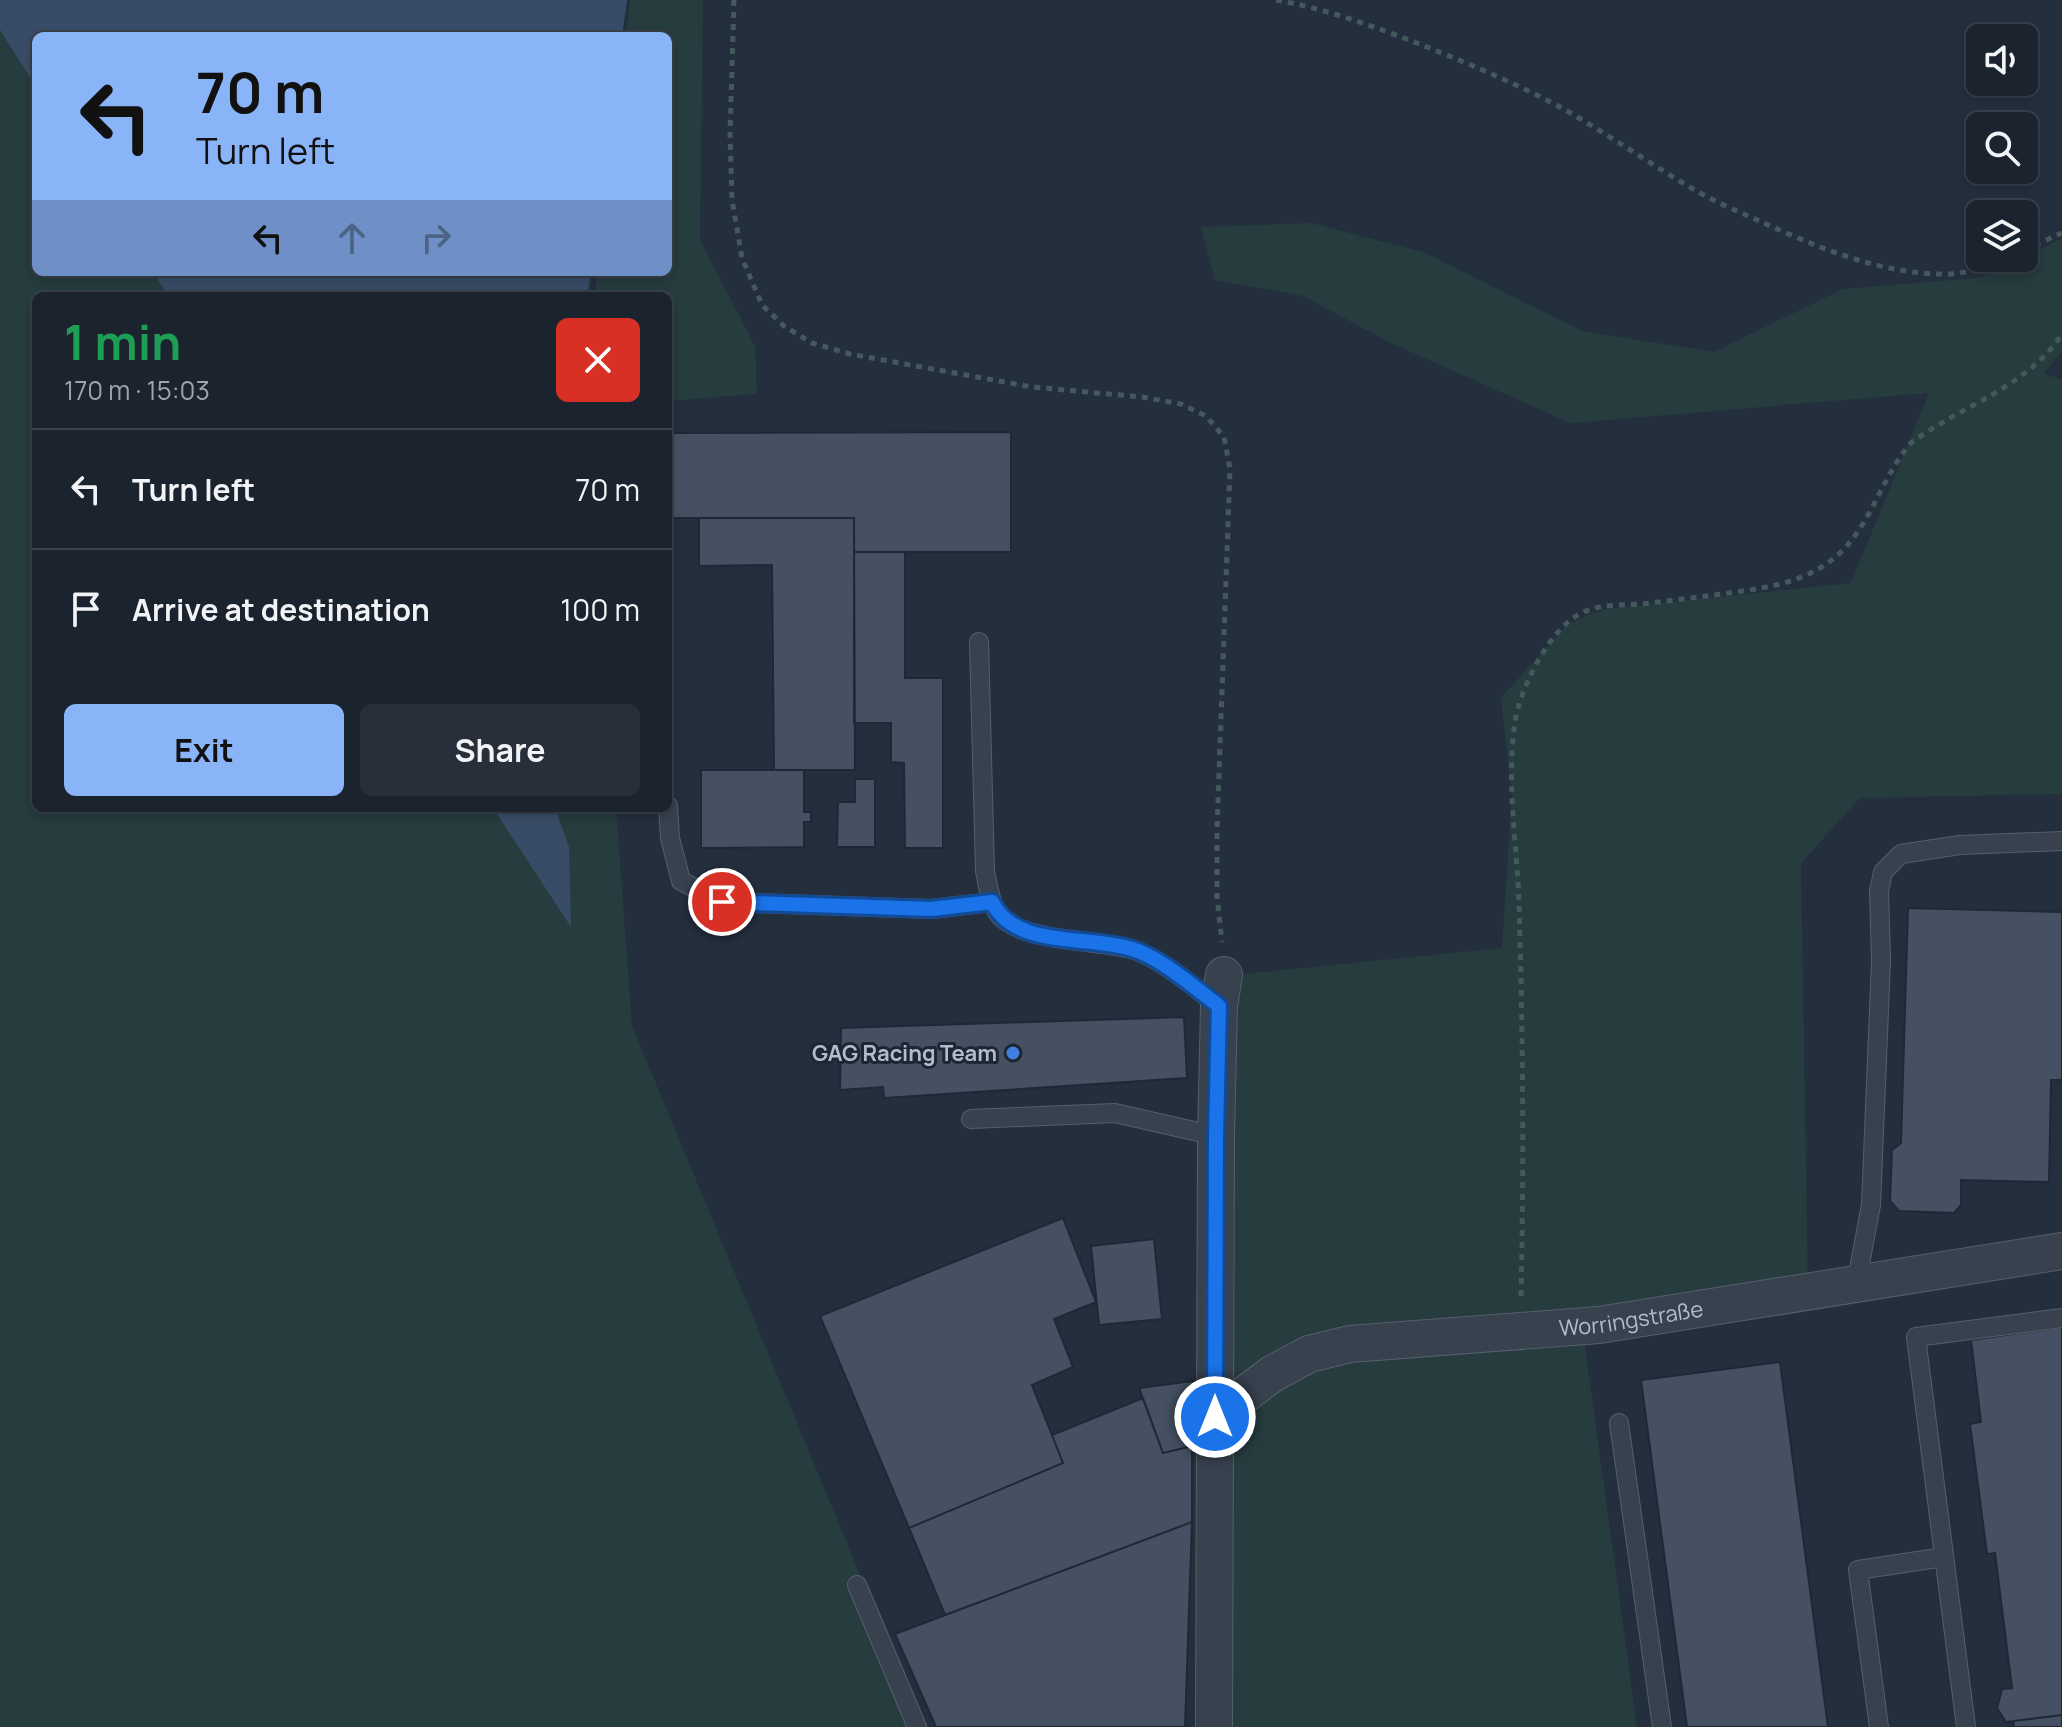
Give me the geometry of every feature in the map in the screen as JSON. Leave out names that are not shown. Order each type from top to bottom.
[{"type":"street","points":[[1214,1727],[1216,1136],[1222,990]]},
{"type":"street","name":"Worringstraße","points":[[1215,1417],[1272,1374],[1309,1354],[1350,1344],[1599,1325],[2062,1251]]},
{"type":"lane","points":[[979,642],[985,871],[998,915],[1014,927],[1040,935],[1133,949],[1222,990]]},
{"type":"lane","points":[[668,812],[670,838],[681,881],[722,902],[931,909],[992,902]]},
{"type":"lane","points":[[1856,1285],[1871,1205],[1881,961],[1879,891],[1883,872],[1901,854],[1960,845],[2062,841]]},
{"type":"lane","points":[[971,1119],[1115,1113],[1216,1136]]},
{"type":"lane","points":[[1966,1727],[1916,1337],[2062,1318]]},
{"type":"lane","points":[[1619,1423],[1662,1727]]},
{"type":"lane","points":[[1879,1727],[1858,1570],[1944,1557]]},
{"type":"lane","points":[[857,1585],[917,1727]]},
{"type":"path","points":[[734,0],[730,134],[732,200],[742,258],[762,305],[784,326],[812,343],[850,354],[1032,387],[1142,397],[1181,404],[1206,416],[1224,437],[1230,469],[1217,830],[1222,990]]},
{"type":"path","points":[[1276,0],[1337,14],[1479,68],[1560,108],[1701,194],[1778,230],[1877,265],[1949,275],[1966,272]]},
{"type":"path","points":[[2038,244],[2062,233]]},
{"type":"path","points":[[1520,1331],[1524,1172],[1519,901],[1512,789],[1515,720],[1528,681],[1549,645],[1566,624],[1580,613],[1601,607],[1755,589],[1790,582],[1818,570],[1843,550],[1860,528],[1901,454],[1911,443],[2011,383],[2036,363],[2062,334]]},
{"type":"green space","points":[[0,0],[627,0],[623,32],[32,32],[32,276],[591,276],[590,292],[32,292],[32,812],[616,812],[632,1026],[884,1632],[927,1727],[0,1727]]},
{"type":"green space","points":[[630,0],[703,0],[700,240],[755,346],[757,394],[672,401],[672,292],[595,292],[597,276],[672,276],[672,32],[626,32]]},
{"type":"green space","points":[[1311,223],[1423,252],[1582,331],[1714,352],[1843,289],[1978,278],[1992,272],[2038,272],[2038,251],[2062,238],[2062,352],[2043,374],[2062,379],[2062,794],[1860,798],[1801,863],[1808,1288],[1351,1336],[1217,1410],[1232,975],[1502,948],[1512,796],[1501,698],[1567,625],[1588,615],[1607,609],[1851,583],[1929,393],[1570,423],[1389,342],[1303,296],[1215,280],[1201,227]]},
{"type":"green space","points":[[1583,1332],[1637,1727],[1218,1727],[1218,1418],[1347,1351]]},
{"type":"water","points":[[0,0],[627,0],[623,32],[32,32],[32,81],[0,30]]},
{"type":"water","points":[[156,276],[590,276],[588,292],[166,292]]},
{"type":"water","points":[[496,812],[556,812],[569,847],[571,927]]},
{"type":"building","points":[[1011,432],[1011,552],[854,552],[854,518],[672,518],[672,433]]},
{"type":"building","points":[[699,518],[854,518],[855,770],[774,770],[772,565],[699,566]]},
{"type":"building","points":[[854,552],[905,552],[905,678],[943,678],[943,848],[905,848],[904,763],[891,762],[891,723],[854,723]]},
{"type":"building","points":[[701,770],[804,770],[804,812],[811,812],[811,822],[804,822],[804,847],[701,848]]},
{"type":"building","points":[[855,779],[875,779],[875,847],[837,847],[838,802],[855,802]]},
{"type":"building","points":[[1908,908],[2062,912],[2062,1080],[2051,1080],[2049,1182],[1961,1180],[1961,1205],[1954,1213],[1899,1211],[1890,1201],[1892,1150],[1901,1143]]},
{"type":"building","name":"GAG Racing Team","points":[[1184,1017],[1187,1078],[884,1098],[883,1087],[840,1090],[841,1028]]},
{"type":"building","points":[[1063,1218],[1096,1302],[1054,1319],[1073,1367],[1032,1385],[1063,1463],[909,1528],[820,1316]]},
{"type":"building","points":[[1154,1239],[1162,1319],[1099,1325],[1091,1246]]},
{"type":"building","points":[[2062,1327],[2062,1715],[2006,1722],[1997,1708],[2002,1689],[2012,1688],[1995,1553],[1987,1554],[1970,1424],[1981,1422],[1971,1340]]},
{"type":"building","points":[[1780,1362],[1828,1727],[1687,1727],[1641,1380]]},
{"type":"building","points":[[1193,1381],[1192,1446],[1163,1453],[1139,1388]]},
{"type":"building","points":[[1143,1398],[1163,1453],[1192,1446],[1192,1522],[945,1615],[909,1528],[1063,1463],[1052,1435]]},
{"type":"building","points":[[1192,1522],[1185,1727],[936,1727],[895,1634]]},
{"type":"building","points":[[2062,1715],[2062,1727],[2014,1727],[2013,1721]]},
{"type":"place","name":"GAG Racing Team","points":[[1013,1053]]},
{"type":"route","points":[[722,902],[931,909],[992,902],[998,915],[1014,927],[1040,935],[1133,949],[1154,959],[1219,1006],[1215,1417]]}]
